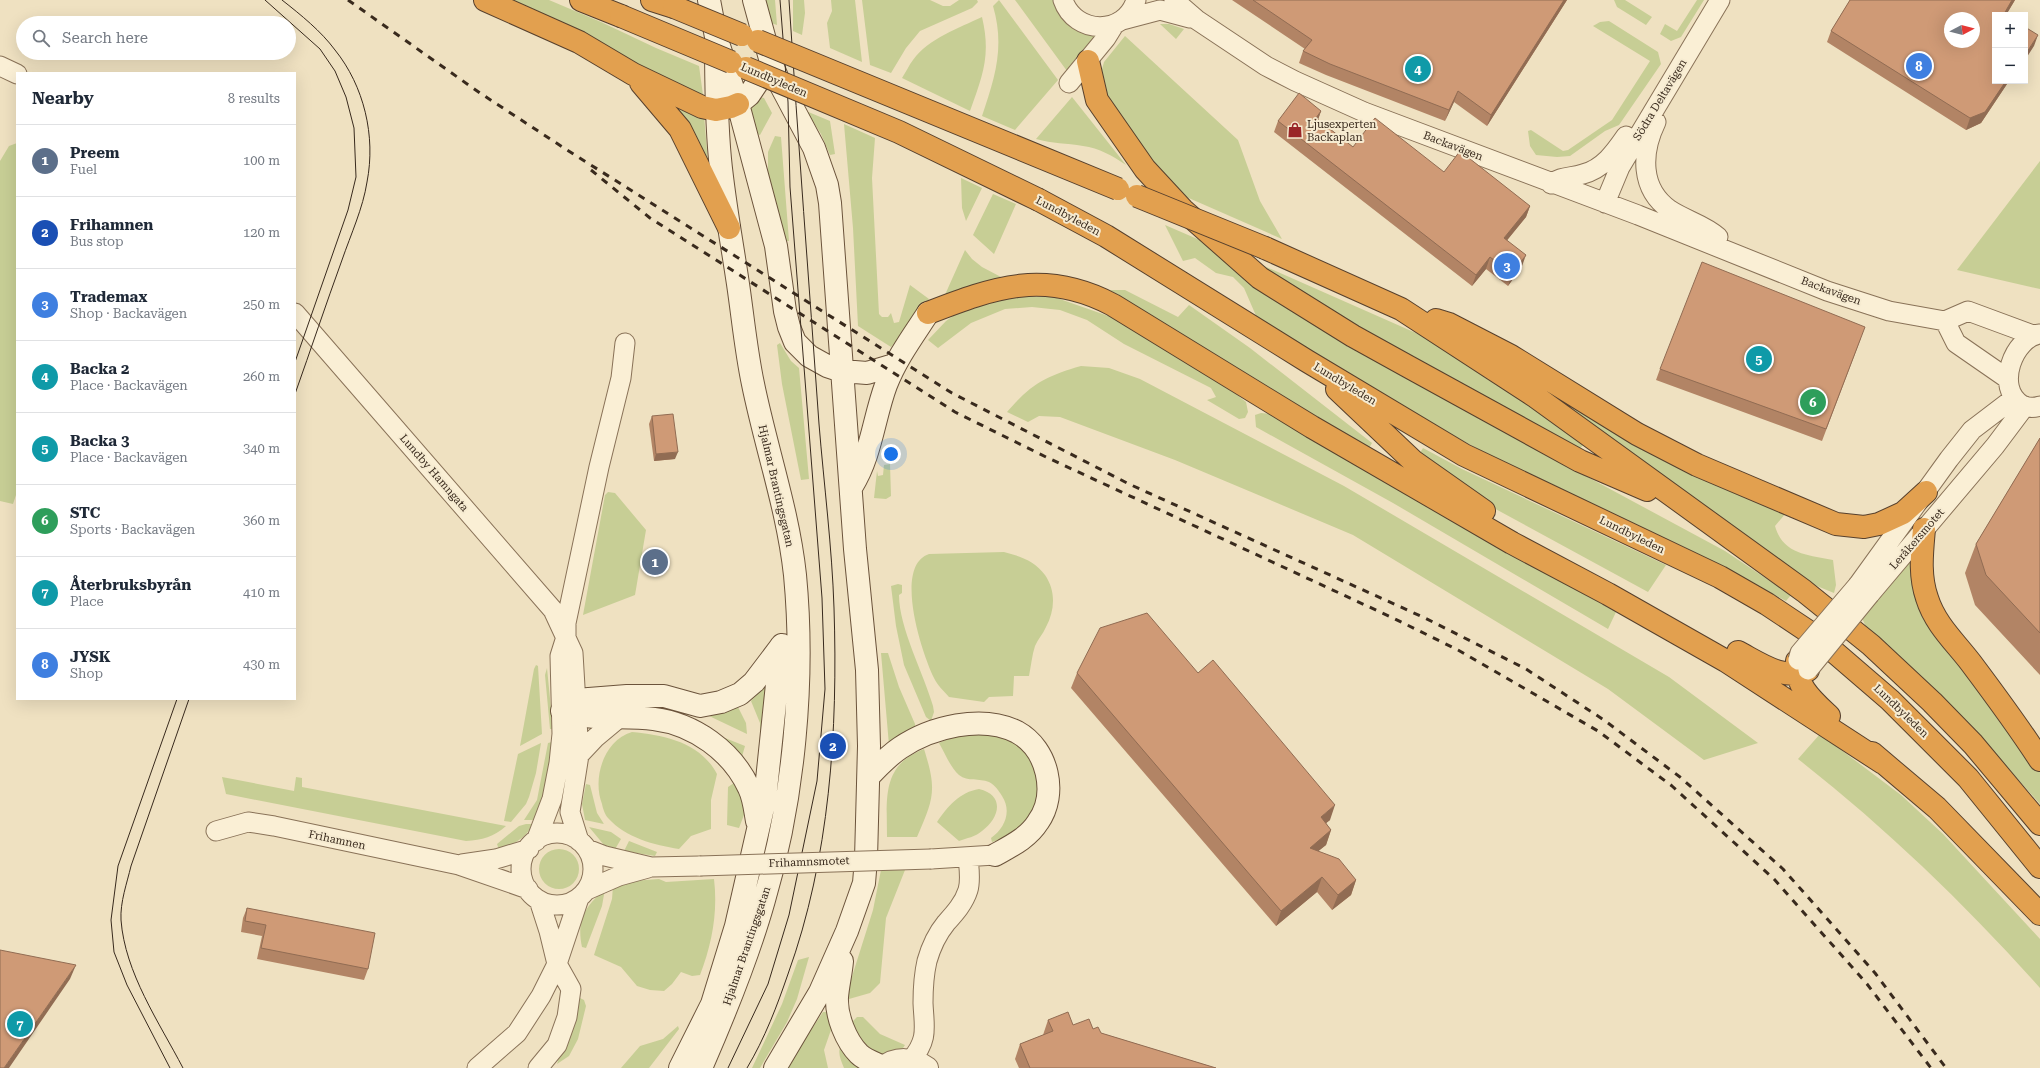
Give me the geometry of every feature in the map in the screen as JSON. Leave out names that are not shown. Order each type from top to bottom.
[{"type":"highway","points":[[485,0],[579,42],[633,74],[693,103],[716,110],[738,104]]},
{"type":"highway","name":"Lundbyleden","points":[[581,0],[899,132],[1039,200],[1106,236],[1307,361],[1464,454],[1720,577],[1767,604],[1818,638],[1890,700],[1962,773],[2040,867]]},
{"type":"highway","points":[[652,0],[668,4],[1265,248],[1400,309],[1449,324],[1542,374],[1637,434],[1697,465],[1836,524],[1864,527],[1879,524],[1903,513],[1926,492]]},
{"type":"highway","points":[[1088,61],[1097,100],[1145,169],[1183,210],[1260,278],[1352,336],[1580,461],[1689,509]]},
{"type":"highway","points":[[633,74],[680,129],[729,228]]},
{"type":"highway","points":[[928,313],[973,296],[1037,284],[1093,294],[1312,427],[1512,543],[1608,594],[1726,661],[1883,763]]},
{"type":"highway","points":[[1400,309],[1536,397],[1804,592],[1871,645],[1932,702],[1973,744],[2040,824]]},
{"type":"highway","points":[[1307,361],[1413,461],[1486,512],[1758,662],[1780,672],[1801,668],[1800,682],[1810,697],[1883,763],[1937,808],[2040,914]]},
{"type":"highway","points":[[1924,529],[1921,568],[1925,592],[1932,612],[1948,636],[2014,720],[2040,760]]},
{"type":"main road","name":"Hjalmar Brantingsgatan","points":[[709,0],[716,37],[738,104],[776,246],[789,327],[795,342],[804,353],[827,366],[842,371],[867,372],[894,365]]},
{"type":"main road","points":[[754,0],[771,62],[788,102],[814,148],[827,184],[833,222],[842,371],[867,670],[869,776],[867,851],[864,883],[847,931],[820,992],[775,1068]]},
{"type":"main road","name":"Hjalmar Brantingsgatan","points":[[701,1068],[747,953],[765,899],[780,832],[789,773],[799,673],[796,600],[791,546],[783,503],[765,437],[748,358],[729,228],[716,110],[716,37]]},
{"type":"main road","points":[[738,104],[749,95],[771,62]]},
{"type":"main road","points":[[851,489],[858,477],[880,403],[894,365],[928,313]]},
{"type":"main road","points":[[680,1068],[712,1004],[736,926],[765,799],[773,737],[781,646],[796,600]]},
{"type":"main road","points":[[572,709],[650,695],[664,696],[700,706],[721,702],[740,694],[754,682],[781,646]]},
{"type":"main road","points":[[572,709],[619,718],[652,719],[669,722],[693,731],[708,740],[737,768],[749,788],[759,830]]},
{"type":"main road","points":[[869,776],[886,758],[900,748],[924,735],[936,731],[984,724],[1008,728],[1018,733],[1027,740],[1042,760],[1048,780],[1049,793],[1046,808],[1038,822],[1027,835],[995,854]]},
{"type":"main road","points":[[847,931],[837,997],[838,1009],[846,1033],[859,1055],[883,1067],[894,1062],[919,1064]]},
{"type":"street","name":"Backavägen","points":[[1063,0],[1070,13],[1085,25],[1095,27],[1160,10],[1197,20]]},
{"type":"street","points":[[1069,84],[1118,22],[1130,13],[1136,0]]},
{"type":"street","name":"Backavägen","points":[[1174,0],[1197,20],[1266,66],[1323,94],[1551,184],[1722,248],[1827,292],[1889,311],[1945,321]]},
{"type":"street","name":"Södra Deltavägen","points":[[1605,203],[1620,167],[1720,0]]},
{"type":"street","points":[[0,66],[16,74]]},
{"type":"street","points":[[1551,184],[1559,178],[1584,174],[1613,155],[1653,96],[1677,73]]},
{"type":"street","points":[[1677,73],[1652,129],[1645,159],[1647,178],[1658,200],[1670,210],[1718,236],[1722,248]]},
{"type":"street","points":[[2008,379],[1956,343],[1945,321],[1968,311],[2036,335]]},
{"type":"street","name":"Lundby Hamngata","points":[[296,314],[547,602],[566,637],[573,653],[572,709],[579,755],[570,812],[583,845]]},
{"type":"street","points":[[2031,405],[2008,389],[2008,379],[2010,368],[2019,349],[2036,335]]},
{"type":"street","name":"Lundby Hamngata","points":[[566,637],[566,623],[621,378],[625,343]]},
{"type":"street","name":"Leråkersmotet","points":[[1864,590],[1926,492],[1972,430],[2031,405]]},
{"type":"street","name":"Leråkersmotet","points":[[1801,668],[1864,590],[1924,529],[2031,405]]},
{"type":"street","name":"Lundby Hamngata","points":[[532,845],[552,798],[572,709]]},
{"type":"street","points":[[579,755],[595,738],[619,718]]},
{"type":"street","name":"Frihamnen","points":[[216,831],[248,822],[459,864],[533,894]]},
{"type":"street","points":[[476,1068],[517,1033],[541,996],[557,964],[593,870],[592,859],[583,845],[571,836],[557,834],[548,835],[532,845],[524,858],[522,869],[523,880],[533,894],[550,931],[557,964],[572,990],[567,1017],[557,1045],[538,1068]]},
{"type":"street","name":"Frihamnen","points":[[459,864],[496,859],[532,845]]},
{"type":"street","name":"Frihamnsmotet","points":[[583,845],[605,856],[651,867]]},
{"type":"street","name":"Frihamnsmotet","points":[[583,894],[619,876],[651,867],[931,859],[995,854]]},
{"type":"street","points":[[919,1064],[918,1052],[926,1028],[923,990],[928,960],[935,940],[956,913],[968,890],[970,882],[968,857]]},
{"type":"street","points":[[533,894],[548,904],[559,905],[570,903],[583,894]]},
{"type":"green space","points":[[504,0],[549,0],[699,66],[703,95],[699,97]]},
{"type":"green space","points":[[763,0],[775,0],[777,25],[768,22]]},
{"type":"green space","points":[[793,0],[804,0],[805,13],[802,35],[793,31]]},
{"type":"green space","points":[[831,0],[855,0],[862,62],[830,48],[827,23],[832,11]]},
{"type":"green space","points":[[862,0],[930,0],[943,6],[950,6],[959,0],[977,0],[978,2],[972,8],[920,31],[906,48],[891,73],[870,65]]},
{"type":"green space","points":[[999,0],[1058,80],[1015,130],[982,116],[997,62],[997,21],[993,6]]},
{"type":"green space","points":[[1015,0],[1055,0],[1098,33],[1067,71]]},
{"type":"green space","points":[[1614,0],[1625,0],[1652,17],[1646,25],[1617,7]]},
{"type":"green space","points":[[1697,0],[1704,0],[1681,37],[1671,41],[1660,34],[1665,24],[1677,31]]},
{"type":"green space","points":[[982,17],[985,30],[986,54],[979,86],[970,111],[902,78],[913,60],[927,46],[945,34]]},
{"type":"green space","points":[[1609,21],[1658,52],[1661,64],[1619,125],[1605,131],[1570,156],[1557,157],[1536,155],[1530,146],[1528,131],[1531,130],[1563,151],[1568,150],[1612,120],[1650,61],[1593,26],[1600,22]]},
{"type":"green space","points":[[1160,24],[1169,24],[1184,29],[1176,39]]},
{"type":"green space","points":[[1125,36],[1238,140],[1260,201],[1282,239],[1175,192],[1119,121],[1099,80],[1104,62]]},
{"type":"green space","points":[[670,97],[704,115],[708,163],[677,112]]},
{"type":"green space","points":[[760,97],[764,98],[772,113],[760,135],[757,134],[750,109]]},
{"type":"green space","points":[[1072,97],[1126,165],[1111,156],[1089,147],[1036,139]]},
{"type":"green space","points":[[806,111],[830,121],[835,154],[830,155],[821,134]]},
{"type":"green space","points":[[844,124],[875,138],[872,178],[879,314],[882,317],[888,317],[891,313],[894,323],[899,322],[910,285],[929,299],[921,312],[891,347],[858,326],[853,228]]},
{"type":"green space","points":[[775,136],[781,137],[789,241],[785,241],[768,178],[768,152]]},
{"type":"green space","points":[[16,143],[16,495],[13,504],[0,501],[0,161],[9,146]]},
{"type":"green space","points":[[2040,161],[2040,289],[1957,270]]},
{"type":"green space","points":[[961,178],[982,188],[966,221],[962,208]]},
{"type":"green space","points":[[993,194],[1016,204],[994,254],[973,235]]},
{"type":"green space","points":[[1165,225],[1202,241],[1236,272],[1312,320],[1571,468],[1725,551],[1791,595],[1786,601],[1688,549],[1513,468],[1436,426],[1257,318],[1244,288],[1233,277],[1216,273],[1195,258],[1183,261]]},
{"type":"green space","points":[[965,250],[972,259],[982,267],[1001,277],[1001,280],[944,297]]},
{"type":"green space","points":[[1244,257],[1425,337],[1500,383],[1584,444],[1578,451],[1282,283]]},
{"type":"green space","points":[[1110,290],[1125,290],[1178,317],[1189,305],[1250,348],[1372,443],[1368,450]]},
{"type":"green space","points":[[1015,296],[1054,297],[1114,318],[1236,394],[1246,402],[1248,412],[1245,418],[1239,419],[1207,400],[1216,397],[1211,388],[1124,344],[1087,320],[1060,310],[1032,307],[1005,309],[971,323],[938,348],[928,340],[946,321],[964,308]]},
{"type":"green space","points":[[780,343],[791,361],[799,368],[809,479],[801,480],[782,384],[777,345]]},
{"type":"green space","points":[[1081,366],[1109,368],[1140,379],[1344,486],[1669,677],[1758,743],[1704,760],[1608,689],[1353,535],[1175,460],[1060,417],[1039,416],[1028,422],[1007,412],[1024,394],[1040,382],[1058,373]]},
{"type":"green space","points":[[1566,398],[1786,513],[1775,526],[1779,536],[1784,543],[1798,552],[1833,560],[1836,585],[1834,593],[1812,584],[1562,403]]},
{"type":"green space","points":[[1261,413],[1271,414],[1616,612],[1608,629],[1393,503],[1256,427],[1255,415]]},
{"type":"green space","points":[[1423,448],[1462,469],[1666,565],[1648,592],[1479,500],[1418,456]]},
{"type":"green space","points":[[890,464],[891,496],[886,499],[874,498],[877,471],[878,476],[883,475],[884,465]]},
{"type":"green space","points":[[608,492],[615,493],[646,530],[635,595],[583,615],[605,495]]},
{"type":"green space","points":[[1004,552],[1021,557],[1037,566],[1049,581],[1053,594],[1053,607],[1049,621],[1035,646],[1029,676],[1014,676],[1013,696],[989,697],[984,702],[949,697],[935,681],[923,650],[914,611],[912,592],[913,575],[918,562],[929,554]]},
{"type":"green space","points":[[1910,554],[1914,568],[2040,772],[2040,804],[1968,724],[1866,627],[1862,618]]},
{"type":"green space","points":[[898,584],[902,585],[902,593],[899,595],[900,608],[907,636],[933,706],[934,712],[931,721],[926,717],[904,665],[896,626],[891,586]]},
{"type":"green space","points":[[881,653],[888,653],[899,687],[915,724],[915,730],[889,745]]},
{"type":"green space","points":[[536,665],[538,666],[542,734],[520,746],[534,669]]},
{"type":"green space","points":[[547,668],[553,729],[550,729],[545,675]]},
{"type":"green space","points":[[768,682],[765,742],[760,740],[760,723],[751,701]]},
{"type":"green space","points":[[738,707],[746,723],[747,734],[707,715]]},
{"type":"green space","points":[[632,732],[657,735],[681,742],[702,755],[710,763],[717,774],[711,800],[711,829],[691,836],[679,849],[650,843],[632,836],[615,825],[604,812],[599,794],[600,772],[603,761],[614,743],[622,736]]},
{"type":"green space","points":[[992,732],[1027,749],[1042,791],[1024,824],[1012,834],[992,842],[991,838],[1000,829],[1006,819],[1006,807],[1002,796],[995,786],[989,782],[970,779],[959,775],[950,764],[939,743],[957,735]]},
{"type":"green space","points":[[1820,734],[1901,795],[1943,834],[2040,939],[2040,988],[1954,897],[1924,868],[1863,812],[1798,759]]},
{"type":"green space","points":[[725,738],[745,746],[741,760],[723,741]]},
{"type":"green space","points":[[552,742],[549,772],[539,811],[535,820],[524,820],[537,800],[548,743]]},
{"type":"green space","points":[[541,743],[536,773],[526,804],[511,822],[504,821],[518,754]]},
{"type":"green space","points":[[924,749],[931,775],[932,794],[923,824],[917,837],[887,837],[887,797],[893,774],[900,764],[910,756]]},
{"type":"green space","points":[[222,777],[294,791],[296,777],[302,778],[302,787],[506,826],[497,833],[488,837],[466,841],[226,794]]},
{"type":"green space","points":[[737,781],[747,807],[739,828],[727,825],[728,787]]},
{"type":"green space","points":[[586,784],[590,785],[597,813],[604,824],[585,820],[582,804]]},
{"type":"green space","points":[[979,789],[993,796],[997,807],[996,814],[988,826],[979,833],[959,841],[937,822],[945,811],[960,797],[966,793]]},
{"type":"green space","points":[[532,824],[530,829],[523,837],[499,850],[497,844],[519,826]]},
{"type":"green space","points":[[589,827],[611,832],[621,839],[614,851],[604,845]]},
{"type":"green space","points":[[629,841],[657,852],[655,856],[624,851]]},
{"type":"green space","points":[[563,849],[570,852],[576,858],[579,869],[578,877],[570,886],[563,889],[555,889],[548,886],[540,877],[539,865],[542,858],[551,850]]},
{"type":"green space","points":[[881,870],[905,870],[886,918],[880,983],[870,993],[849,999],[849,986],[873,910]]},
{"type":"green space","points":[[659,879],[666,882],[714,879],[715,891],[711,940],[700,975],[692,976],[681,972],[672,984],[664,991],[650,990],[637,986],[621,967],[594,955],[612,899],[613,886],[632,881]]},
{"type":"green space","points":[[605,889],[602,906],[586,948],[582,947],[580,929],[584,914],[593,901]]},
{"type":"green space","points":[[809,957],[797,999],[787,1022],[760,1068],[752,1068],[782,1004],[798,960]]},
{"type":"green space","points":[[578,997],[584,1000],[586,1006],[578,1039],[569,1056],[557,1064]]},
{"type":"green space","points":[[823,1012],[829,1012],[832,1027],[824,1050],[828,1068],[786,1068]]},
{"type":"green space","points":[[857,1017],[863,1017],[880,1034],[905,1045],[903,1048],[894,1053],[886,1055],[872,1050],[860,1037],[852,1022]]},
{"type":"green space","points":[[678,1026],[679,1029],[649,1068],[621,1068],[640,1046],[663,1039]]},
{"type":"green space","points":[[841,1045],[847,1056],[859,1068],[844,1068],[839,1054]]},
{"type":"building","points":[[1253,0],[1564,0],[1491,115],[1458,91],[1449,110],[1330,64],[1303,51],[1312,40]]},
{"type":"building","points":[[1850,0],[2012,0],[2005,12],[1992,12],[1992,84],[2004,84],[1985,112],[1970,118],[1831,31]]},
{"type":"building","points":[[2028,29],[2038,35],[2028,50]]},
{"type":"building","points":[[1299,93],[1321,111],[1316,118],[1353,147],[1375,118],[1444,172],[1460,151],[1530,206],[1504,238],[1526,255],[1512,274],[1490,257],[1476,275],[1278,121]]},
{"type":"building","points":[[1702,262],[1865,327],[1826,429],[1660,369]]},
{"type":"building","points":[[673,414],[678,452],[656,454],[652,416]]},
{"type":"building","points":[[2040,438],[2040,633],[1986,575],[1976,544]]},
{"type":"building","points":[[1147,613],[1198,673],[1213,660],[1335,805],[1321,817],[1331,830],[1310,848],[1339,859],[1356,880],[1338,895],[1322,877],[1281,911],[1077,673],[1100,628]]},
{"type":"building","points":[[247,908],[375,933],[368,969],[261,948],[266,925],[245,921]]},
{"type":"building","points":[[0,950],[76,965],[4,1068],[0,1068]]},
{"type":"building","points":[[1068,1012],[1073,1025],[1089,1019],[1093,1029],[1098,1027],[1101,1033],[1216,1068],[1030,1068],[1020,1044],[1053,1031],[1048,1020]]},
{"type":"tram line","points":[[265,0],[283,16]]},
{"type":"tram line","points":[[282,0],[323,36],[335,50],[354,79],[365,112],[370,147],[367,182],[363,202],[296,391]]},
{"type":"tram line","points":[[728,1068],[768,984],[789,915],[817,781],[825,689],[822,598],[790,187],[788,102],[780,0]]},
{"type":"tram line","points":[[747,1068],[765,1034],[788,974],[802,930],[813,885],[822,839],[828,793],[834,700],[835,654],[832,562],[819,424],[789,0]]},
{"type":"tram line","points":[[296,28],[320,49],[335,71],[346,97],[354,128],[356,177],[348,210],[296,359]]},
{"type":"tram line","points":[[170,1068],[127,985],[114,952],[111,920],[118,866],[177,700]]},
{"type":"tram line","points":[[183,1068],[144,997],[136,978],[124,940],[121,913],[124,893],[131,866],[189,700]]},
{"type":"railway","points":[[348,0],[480,93],[564,148],[952,393],[1129,484],[1425,618],[1526,669],[1604,720],[1680,777],[1783,869],[1875,973],[1946,1068]]},
{"type":"railway","points":[[591,170],[650,218],[955,412],[1046,457],[1393,618],[1458,650],[1598,731],[1672,786],[1774,879],[1867,984],[1931,1068]]},
{"type":"place","name":"JYSK","points":[[1919,66]]},
{"type":"place","name":"Backa 2","points":[[1418,69]]},
{"type":"place","name":"Ljusexperten Backaplan","points":[[1295,130]]},
{"type":"place","name":"Trademax","points":[[1507,266]]},
{"type":"place","name":"Backa 3","points":[[1759,359]]},
{"type":"place","name":"STC","points":[[1813,402]]},
{"type":"place","name":"Preem","points":[[655,562]]},
{"type":"place","name":"Frihamnen","points":[[833,746]]},
{"type":"place","name":"Återbruksbyrån","points":[[20,1024]]}]
